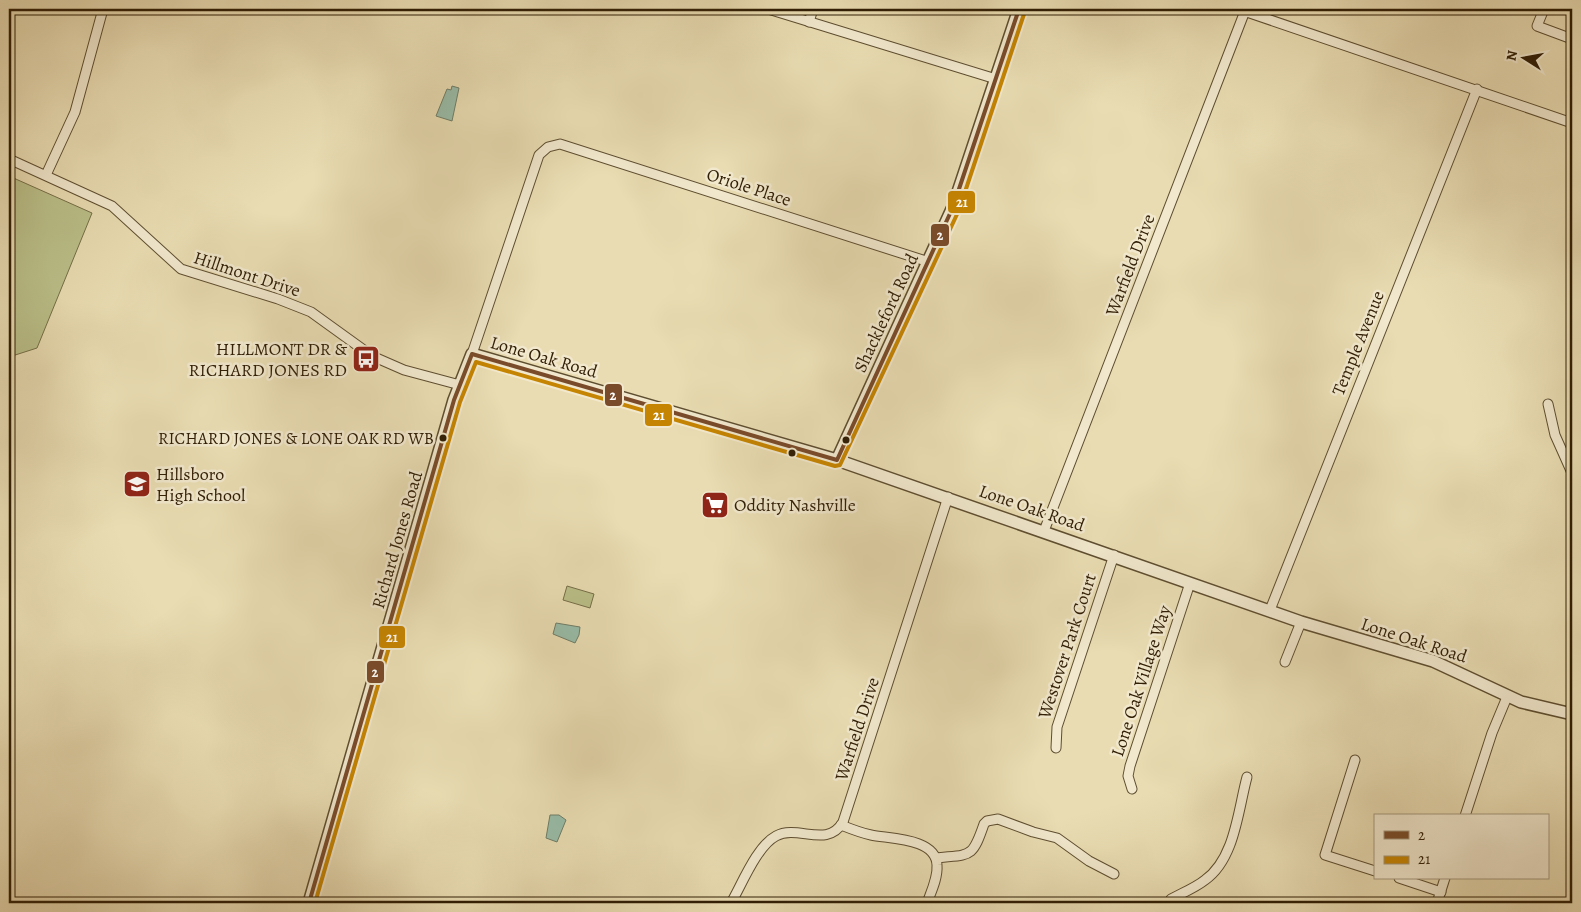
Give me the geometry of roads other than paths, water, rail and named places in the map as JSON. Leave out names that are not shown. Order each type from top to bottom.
[{"type":"street","points":[[46,175],[75,112],[103,9]]},
{"type":"street","points":[[768,9],[996,79]]},
{"type":"street","points":[[809,22],[813,9]]},
{"type":"street","name":"Shackleford Road","points":[[837,460],[929,262],[952,207],[1019,9]]},
{"type":"street","points":[[1544,9],[1537,26],[1572,39]]},
{"type":"street","points":[[1242,10],[1572,123]]},
{"type":"street","name":"Warfield Drive","points":[[1044,531],[1242,10]]},
{"type":"street","name":"Temple Avenue","points":[[1270,610],[1477,89]]},
{"type":"street","name":"Oriole Place","points":[[560,144],[929,262]]},
{"type":"street","name":"Richard Jones Road","points":[[309,903],[460,385],[539,155],[548,147],[560,144]]},
{"type":"street","name":"Hillmont Drive","points":[[9,159],[112,206],[181,270],[278,299],[311,312],[372,356],[404,370],[460,385]]},
{"type":"street","name":"Lone Oak Road","points":[[472,354],[837,460],[948,497],[1301,622],[1433,661],[1507,696],[1538,707],[1572,714]]},
{"type":"street","points":[[1548,404],[1556,435],[1572,473]]},
{"type":"street","name":"Warfield Drive","points":[[841,825],[948,497]]},
{"type":"street","name":"Westover Park Court","points":[[1056,748],[1054,740],[1057,727],[1114,555]]},
{"type":"street","name":"Lone Oak Village Way","points":[[1132,789],[1128,776],[1130,766],[1190,583]]},
{"type":"street","points":[[1285,662],[1301,622]]},
{"type":"street","points":[[1466,814],[1492,733],[1507,696]]},
{"type":"street","points":[[1355,760],[1325,855],[1374,870]]},
{"type":"street","points":[[1168,903],[1171,899],[1206,880],[1219,866],[1228,848],[1247,777]]},
{"type":"street","points":[[936,858],[970,854],[976,848],[986,821],[998,819],[1033,832],[1057,838],[1089,861],[1114,874]]},
{"type":"street","points":[[731,903],[759,853],[776,835],[790,833],[825,835],[833,832],[841,825],[870,835],[918,844],[932,852],[936,858],[937,872],[927,903]]},
{"type":"street","points":[[1405,880],[1441,892]]},
{"type":"street","points":[[1438,903],[1445,880]]},
{"type":"place","name":"HILLMONT DR & RICHARD JONES RD","points":[[366,359]]},
{"type":"place","name":"RICHARD JONES & LONE OAK RD WB","points":[[443,438]]},
{"type":"place","name":"Hillsboro High School","points":[[137,484]]},
{"type":"place","name":"Oddity Nashville","points":[[715,505]]}]
